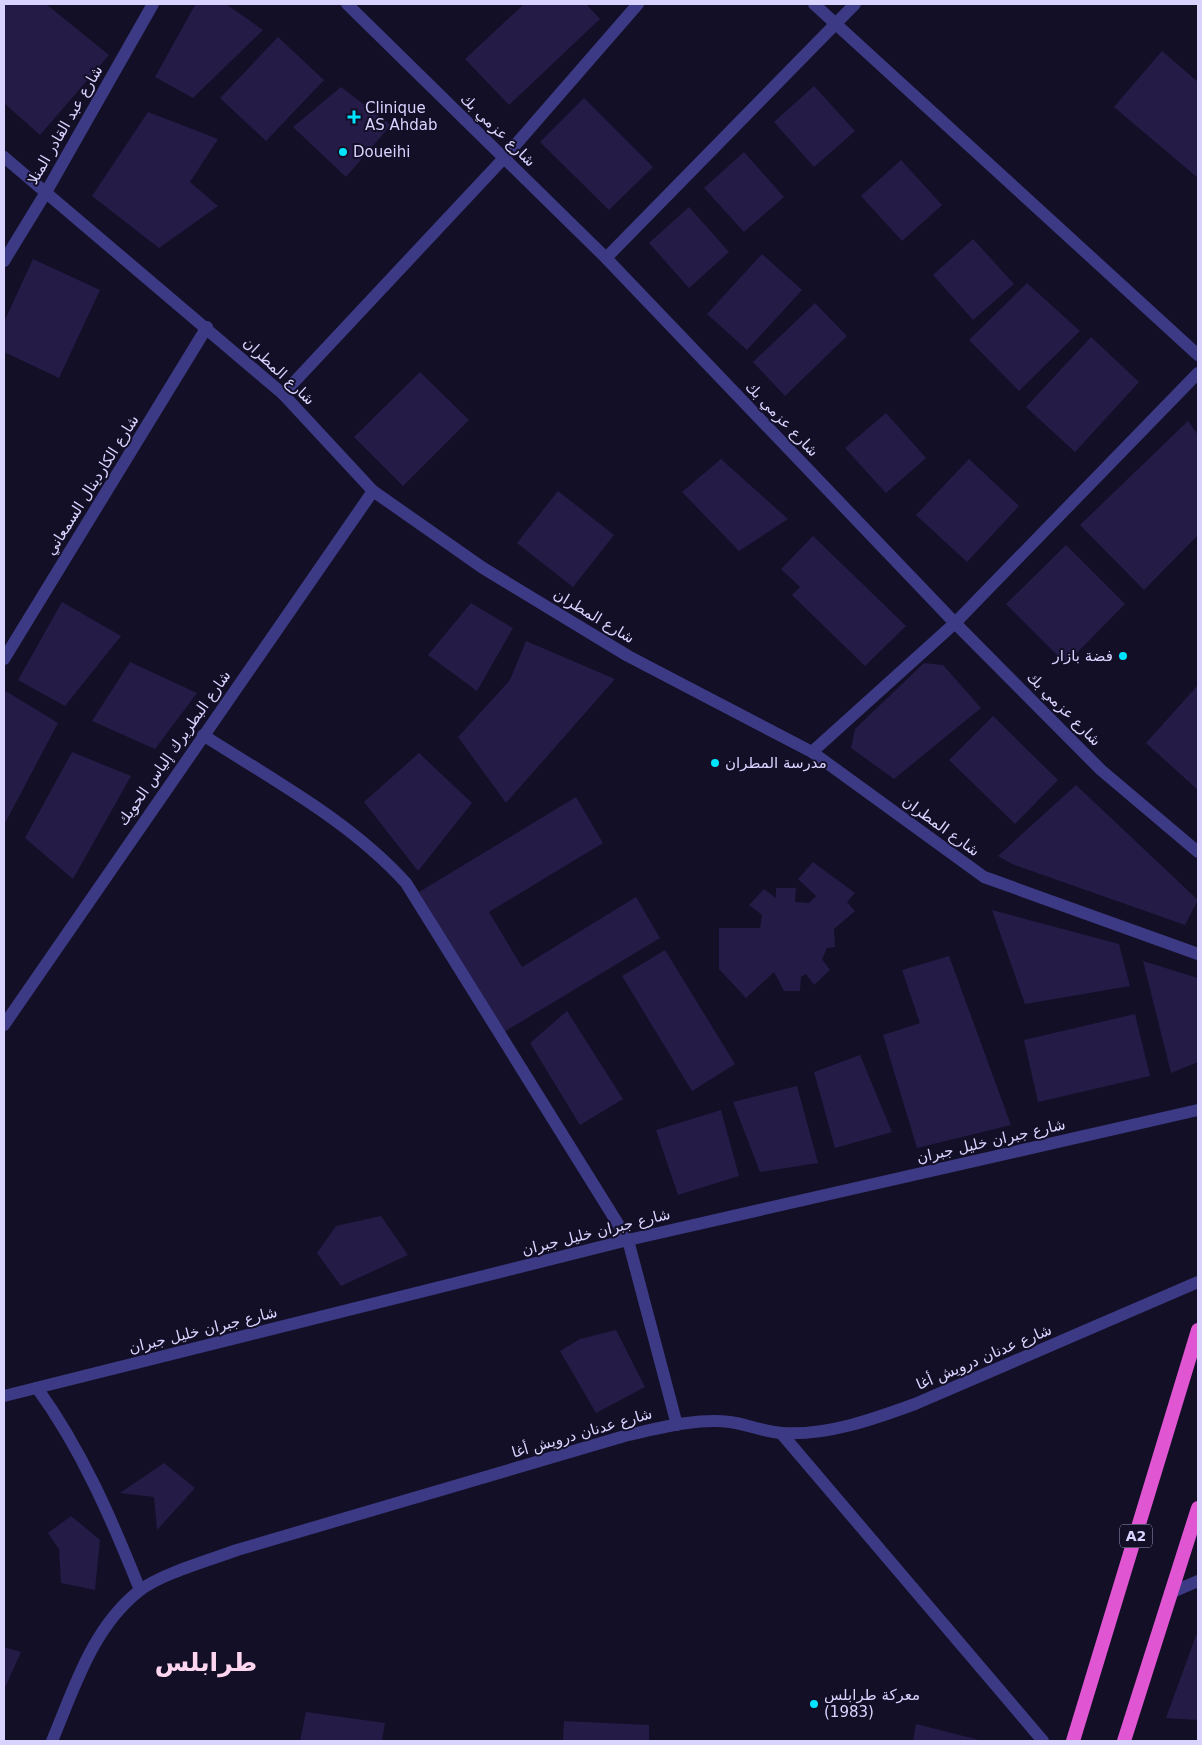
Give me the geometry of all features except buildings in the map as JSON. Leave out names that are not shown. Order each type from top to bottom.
[{"type":"highway","name":"A2","points":[[1073,1741],[1198,1330]]},
{"type":"highway","points":[[1124,1741],[1198,1508]]},
{"type":"street","name":"شارع عبد القادر المنلا","points":[[4,261],[45,194],[153,4]]},
{"type":"street","name":"شارع عزمي بك","points":[[347,4],[606,258],[955,623],[1101,770],[1198,852]]},
{"type":"street","points":[[283,394],[504,158],[638,4]]},
{"type":"street","points":[[814,4],[1198,355]]},
{"type":"street","points":[[606,258],[855,4]]},
{"type":"street","name":"شارع المطران","points":[[4,157],[45,194],[207,327],[283,394],[373,490],[483,568],[619,650],[812,752],[984,877],[1198,954]]},
{"type":"street","name":"شارع الكاردينال السمعاني","points":[[4,659],[207,327]]},
{"type":"street","points":[[812,752],[955,623],[1198,373]]},
{"type":"street","name":"شارع البطريرك إلياس الحويك","points":[[4,1025],[9,1007],[203,735],[373,490]]},
{"type":"street","points":[[203,735],[324,812],[389,864],[406,883],[628,1240],[676,1425]]},
{"type":"street","name":"شارع جبران خليل جبران","points":[[4,1396],[628,1240],[1198,1110]]},
{"type":"street","name":"شارع عدنان درويش أغا","points":[[52,1741],[94,1644],[113,1616],[140,1590],[181,1570],[237,1550],[628,1435],[676,1425],[729,1422],[781,1433],[815,1431],[850,1425],[907,1407],[1198,1282]]},
{"type":"street","points":[[37,1388],[69,1438],[108,1509],[140,1590]]},
{"type":"street","points":[[781,1433],[1043,1741]]},
{"type":"street","points":[[1170,1593],[1198,1581]]},
{"type":"place","name":"Clinique AS Ahdab","points":[[354,117]]},
{"type":"place","name":"Doueihi","points":[[343,152]]},
{"type":"place","name":"فضة بازار","points":[[1123,656]]},
{"type":"place","name":"مدرسة المطران","points":[[715,763]]},
{"type":"place","name":"معركة طرابلس (1983)","points":[[814,1704]]},
{"type":"district","name":"طرابلس","points":[[206,1662]]}]
